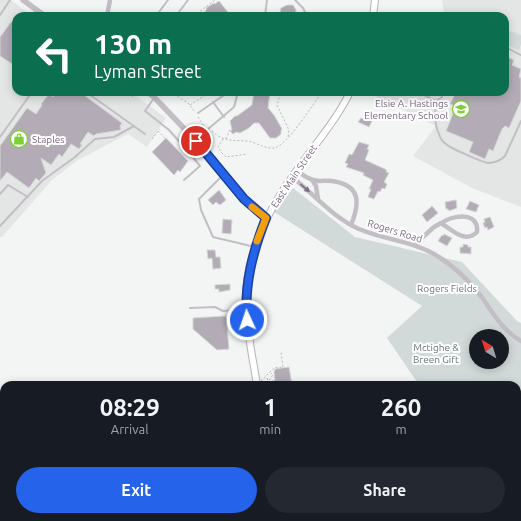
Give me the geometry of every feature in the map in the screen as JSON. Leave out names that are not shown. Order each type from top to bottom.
[{"type":"main road","points":[[374,12],[375,0]]},
{"type":"main road","name":"East Main Street","points":[[259,381],[246,309],[247,281],[255,247],[266,218],[296,170],[334,120],[348,96]]},
{"type":"street","points":[[23,0],[40,12]]},
{"type":"street","points":[[108,12],[110,0]]},
{"type":"street","points":[[154,97],[196,141],[244,199],[266,218]]},
{"type":"street","points":[[296,170],[312,180],[316,186],[318,199]]},
{"type":"street","name":"Rogers Road","points":[[292,176],[338,217],[351,225],[377,236],[414,245],[438,256],[456,270],[480,296],[502,326],[521,341]]},
{"type":"street","points":[[312,180],[343,184],[352,190],[358,204],[351,225]]},
{"type":"street","points":[[414,245],[441,222],[452,218],[468,217],[477,224],[477,232],[472,237],[464,237],[441,222]]},
{"type":"lane","points":[[0,15],[10,0]]},
{"type":"lane","points":[[159,12],[168,0]]},
{"type":"lane","points":[[179,12],[188,0]]},
{"type":"lane","points":[[266,12],[267,0]]},
{"type":"lane","points":[[295,0],[305,12]]},
{"type":"lane","points":[[509,49],[521,55]]},
{"type":"lane","points":[[0,137],[29,96]]},
{"type":"lane","points":[[92,96],[145,134]]},
{"type":"lane","points":[[198,113],[222,96]]},
{"type":"lane","points":[[187,150],[234,107],[237,96]]},
{"type":"lane","points":[[426,96],[436,101]]},
{"type":"lane","points":[[436,101],[442,96]]},
{"type":"lane","points":[[154,97],[145,111],[169,130],[200,166],[184,180]]},
{"type":"lane","points":[[436,101],[435,116],[438,134],[442,140],[447,145],[488,163],[500,160],[505,156],[521,121]]},
{"type":"lane","points":[[213,102],[224,117]]},
{"type":"lane","points":[[0,226],[42,181],[75,157],[95,139],[114,137],[134,126]]},
{"type":"lane","points":[[224,175],[199,199],[201,210],[213,237],[255,247]]},
{"type":"lane","points":[[0,194],[8,185],[28,197]]},
{"type":"lane","points":[[190,308],[215,307],[222,311],[246,309]]},
{"type":"path","points":[[199,12],[215,0]]},
{"type":"path","points":[[176,96],[190,106],[204,126]]},
{"type":"path","points":[[190,106],[204,96]]},
{"type":"path","points":[[281,96],[276,105],[289,130],[288,137]]},
{"type":"path","points":[[212,131],[226,140],[248,141],[267,148],[275,148],[288,137],[319,96]]},
{"type":"path","points":[[152,139],[161,127]]},
{"type":"path","points":[[226,140],[230,129]]},
{"type":"path","points":[[158,131],[164,138]]},
{"type":"path","points":[[223,139],[218,146],[226,157],[246,154]]},
{"type":"path","points":[[261,381],[274,368],[284,366],[281,351]]},
{"type":"path","points":[[266,377],[269,380],[273,375],[270,373]]},
{"type":"shaded area","points":[[0,0],[11,0],[27,12],[12,12],[12,96],[136,96],[166,118],[147,147],[128,134],[78,160],[52,180],[2,237],[0,237]]},
{"type":"shaded area","name":"Elsie A. Hastings Elementary School","points":[[442,0],[521,0],[521,207],[472,188],[413,156],[436,126],[375,96],[509,96],[509,12],[444,12]]},
{"type":"green space","points":[[510,31],[521,35],[519,50],[509,46]]},
{"type":"green space","name":"Rogers Fields","points":[[293,188],[355,237],[462,262],[517,321],[521,323],[521,381],[416,381],[387,338],[422,306],[274,212]]},
{"type":"building","points":[[219,1],[228,12],[206,12],[206,8],[214,3],[215,4]]},
{"type":"building","points":[[287,5],[293,5],[296,12],[280,12],[281,8]]},
{"type":"building","points":[[11,22],[12,64],[0,56],[0,37]]},
{"type":"building","points":[[509,58],[514,60],[512,65],[521,69],[519,77],[521,78],[521,101],[509,128],[505,126],[502,129],[493,151],[489,149],[485,159],[469,152],[473,142],[446,131],[456,106],[450,104],[454,96],[509,96]]},
{"type":"building","points":[[47,96],[85,96],[122,123],[120,126],[121,130],[96,134],[94,136],[88,132],[80,144],[82,145],[79,149],[71,144],[62,157],[59,154],[51,165],[41,158],[46,173],[39,181],[36,178],[29,188],[7,172],[0,181],[0,146],[27,108],[36,114]]},
{"type":"building","points":[[253,96],[270,96],[268,108],[282,129],[281,134],[276,138],[270,138],[259,123],[254,123],[240,133],[236,132],[233,134],[230,131],[232,130],[230,121],[252,105]]},
{"type":"building","points":[[361,118],[372,121],[369,127],[358,122]]},
{"type":"building","points":[[166,138],[188,161],[180,172],[178,170],[174,175],[152,152]]},
{"type":"building","points":[[359,142],[369,145],[367,149],[369,150],[365,160],[387,170],[386,172],[389,173],[384,182],[387,184],[385,189],[382,188],[380,192],[378,191],[374,199],[368,197],[371,189],[369,189],[373,180],[363,175],[364,173],[346,167],[348,164],[345,163],[349,154],[352,155]]},
{"type":"building","points":[[219,190],[226,200],[220,205],[216,202],[213,205],[208,200]]},
{"type":"building","points":[[456,200],[457,208],[449,211],[446,209],[445,202]]},
{"type":"building","points":[[470,201],[479,205],[476,212],[466,209]]},
{"type":"building","points":[[432,206],[438,213],[427,222],[422,215]]},
{"type":"building","points":[[490,217],[494,227],[488,230],[487,227],[485,228],[483,223],[485,222],[484,219]]},
{"type":"building","points":[[223,219],[232,220],[231,234],[222,233]]},
{"type":"building","points":[[444,234],[452,238],[447,246],[438,241]]},
{"type":"building","points":[[463,244],[471,247],[471,254],[460,253],[460,247],[463,247]]},
{"type":"building","points":[[207,250],[215,250],[216,257],[220,257],[221,268],[213,269],[212,258],[208,259]]},
{"type":"building","points":[[230,284],[230,290],[219,292],[219,289],[215,289],[215,285]]},
{"type":"building","points":[[226,316],[229,349],[217,350],[193,329],[193,318]]},
{"type":"building","points":[[289,367],[291,381],[272,381],[275,380],[275,369]]},
{"type":"slow traffic","points":[[252,207],[266,218],[257,241]]},
{"type":"place","name":"Elsie A. Hastings Elementary School","points":[[461,109]]},
{"type":"place","name":"Staples","points":[[19,139]]},
{"type":"route","points":[[196,141],[244,199],[266,218],[255,247],[247,281],[247,320]]},
{"type":"park label","name":"Mctighe & Breen Gift","points":[[436,352]]}]
